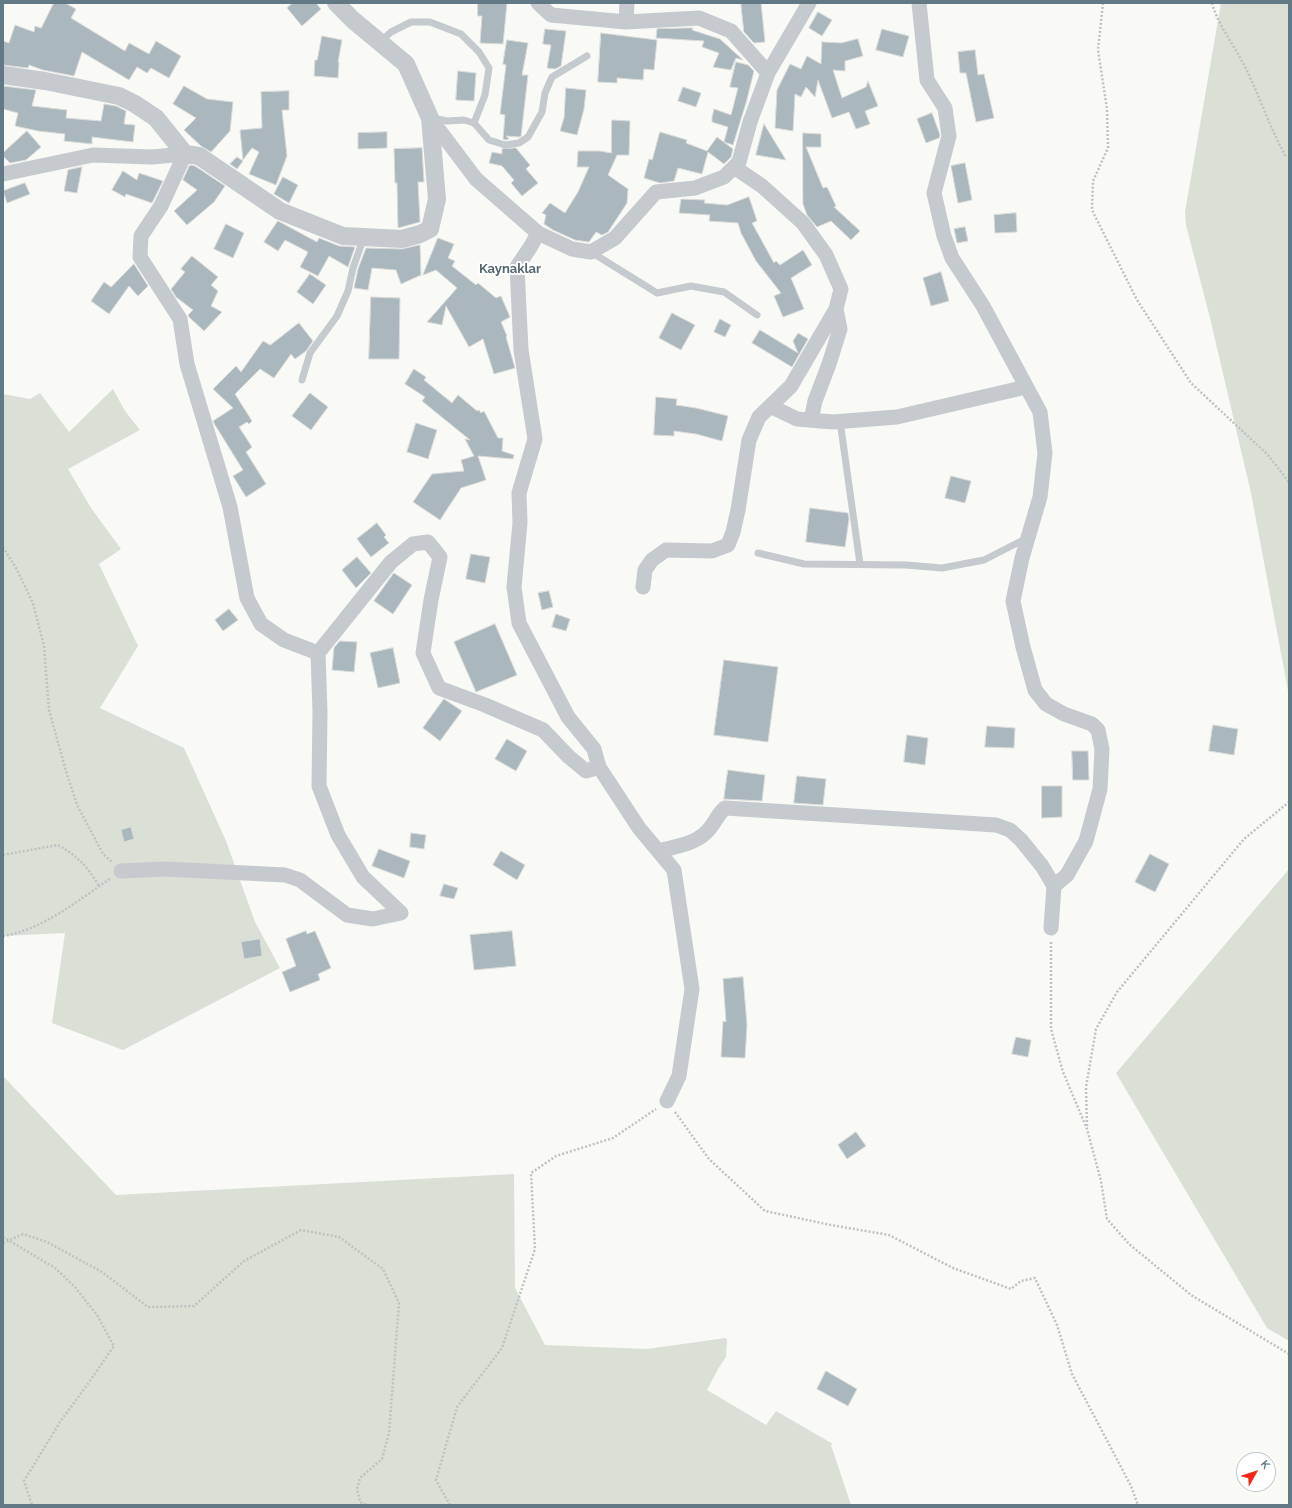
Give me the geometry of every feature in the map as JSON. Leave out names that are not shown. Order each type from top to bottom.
[{"type":"street","points":[[336,3],[352,20],[406,64],[430,118],[476,180],[538,233],[572,249],[591,252],[615,238],[656,192],[695,188],[724,177],[739,162],[750,122],[768,73],[810,3]]},
{"type":"street","points":[[538,3],[551,15],[626,22],[700,18],[731,31],[768,73]]},
{"type":"street","points":[[626,3],[626,22]]},
{"type":"street","points":[[919,3],[927,80],[945,108],[949,136],[934,193],[944,236],[952,258],[983,306],[1040,412],[1045,452],[1040,497],[1022,558],[1013,601],[1035,690],[1046,704],[1064,714],[1092,724],[1098,730],[1102,749],[1100,789],[1086,841],[1067,875],[1054,886]]},
{"type":"street","points":[[3,75],[45,81],[119,96],[135,104],[156,118],[185,154]]},
{"type":"street","points":[[3,174],[93,155],[152,157],[185,154],[199,156],[280,211],[343,236],[402,239],[420,234],[430,229],[437,199],[430,118]]},
{"type":"street","points":[[185,154],[161,206],[141,236],[140,257],[180,319],[187,364],[230,507],[247,598],[261,624],[284,640],[318,653]]},
{"type":"street","points":[[643,587],[645,570],[652,560],[666,550],[712,551],[728,545],[733,532],[738,510],[749,440],[759,417],[791,386],[836,310],[841,289],[826,255],[802,223],[762,186],[734,167]]},
{"type":"street","points":[[538,233],[517,267],[521,350],[535,439],[519,493],[520,523],[514,587],[518,623],[568,717],[594,749],[599,767],[639,828],[674,870],[692,989],[679,1076],[667,1101]]},
{"type":"street","points":[[811,420],[815,401],[830,364],[840,329],[836,310]]},
{"type":"street","points":[[770,406],[797,419],[840,421],[897,417],[1026,387]]},
{"type":"street","points":[[121,871],[166,869],[285,876],[300,880],[347,915],[373,919],[400,913],[362,877],[338,835],[319,786],[320,712],[318,653],[391,562],[413,544],[428,542],[440,557],[422,652],[439,688],[486,705],[543,730],[569,757],[586,771],[599,767]]},
{"type":"street","points":[[659,851],[698,840],[711,828],[718,814],[725,808],[996,825],[1010,830],[1021,840],[1042,866],[1054,886],[1051,928]]},
{"type":"lane","points":[[379,43],[391,32],[411,22],[430,22],[461,34],[479,52],[489,68],[486,95],[474,123]]},
{"type":"lane","points":[[430,118],[447,121],[464,120],[474,123],[489,140],[505,145],[519,143],[528,137],[542,112],[545,92],[552,77],[587,56]]},
{"type":"lane","points":[[302,380],[310,353],[338,316],[348,291],[353,268],[364,237]]},
{"type":"lane","points":[[591,252],[657,293],[691,286],[724,292],[757,314]]},
{"type":"lane","points":[[840,421],[860,564]]},
{"type":"lane","points":[[758,553],[804,564],[906,565],[942,568],[984,560],[1029,537]]},
{"type":"path","points":[[1103,3],[1098,50],[1107,109],[1108,148],[1093,181],[1092,210],[1137,300],[1191,383],[1267,454],[1289,482]]},
{"type":"path","points":[[1212,3],[1215,14],[1245,66],[1276,139],[1285,155],[1289,156]]},
{"type":"path","points":[[3,547],[16,568],[33,603],[44,646],[50,710],[66,771],[77,805],[103,854],[121,871],[38,924],[16,934],[3,936]]},
{"type":"path","points":[[1087,1129],[1086,1087],[1096,1029],[1117,992],[1244,840],[1289,802]]},
{"type":"path","points":[[3,855],[58,845],[76,856],[88,868],[99,886]]},
{"type":"path","points":[[1051,928],[1052,1029],[1063,1072],[1087,1129],[1101,1181],[1107,1219],[1129,1244],[1191,1295],[1289,1354]]},
{"type":"path","points":[[450,1505],[436,1480],[457,1407],[502,1348],[535,1249],[531,1173],[556,1156],[613,1138],[667,1101],[709,1159],[765,1211],[831,1225],[889,1235],[952,1268],[1012,1288],[1021,1281],[1035,1278],[1057,1326],[1072,1374],[1130,1486],[1138,1505]]},
{"type":"path","points":[[3,1243],[23,1234],[47,1242],[102,1272],[148,1307],[194,1306],[244,1261],[301,1230],[339,1237],[383,1269],[399,1303],[389,1433],[382,1459],[360,1478],[357,1489],[360,1502],[367,1505]]},
{"type":"path","points":[[3,1237],[55,1268],[74,1286],[97,1315],[114,1346],[60,1422],[24,1481],[32,1505]]},
{"type":"shaded area","points":[[1221,3],[1289,3],[1289,696],[1251,493],[1210,318],[1186,225],[1185,212]]},
{"type":"shaded area","points":[[113,389],[125,411],[140,430],[68,469],[91,508],[121,549],[99,564],[138,646],[100,708],[184,748],[226,841],[255,922],[280,968],[123,1050],[52,1023],[65,933],[3,936],[3,394],[30,399],[40,393],[69,432]]},
{"type":"shaded area","points":[[1289,869],[1289,1341],[1267,1328],[1116,1073]]},
{"type":"shaded area","points":[[3,1076],[116,1195],[514,1174],[515,1288],[545,1345],[647,1349],[726,1338],[726,1357],[707,1390],[766,1425],[776,1411],[833,1444],[831,1445],[851,1505],[3,1505]]},
{"type":"building","points":[[54,3],[65,3],[76,9],[71,18],[125,51],[129,43],[149,54],[156,41],[181,56],[169,78],[151,68],[147,73],[137,67],[129,80],[82,52],[74,76],[43,70],[29,65],[28,68],[3,65],[3,41],[9,43],[15,25],[34,32],[35,26],[41,28]]},
{"type":"building","points":[[293,3],[316,3],[321,9],[302,26],[287,8]]},
{"type":"building","points":[[478,3],[507,3],[503,44],[480,43],[482,16],[478,16]]},
{"type":"building","points":[[741,3],[761,3],[765,42],[754,43],[744,32]]},
{"type":"building","points":[[818,12],[832,20],[822,36],[809,28]]},
{"type":"building","points":[[693,28],[692,30],[720,39],[743,60],[736,58],[731,70],[713,67],[719,53],[702,47],[704,41],[656,38],[657,29]]},
{"type":"building","points":[[545,29],[566,31],[561,66],[555,69],[547,68],[551,45],[543,44]]},
{"type":"building","points":[[882,29],[909,36],[903,57],[876,50]]},
{"type":"building","points":[[601,33],[657,40],[654,70],[644,69],[643,80],[617,78],[617,83],[598,82]]},
{"type":"building","points":[[322,36],[342,40],[338,62],[338,78],[314,76],[315,60],[317,60]]},
{"type":"building","points":[[858,39],[863,56],[845,61],[845,71],[833,70],[842,98],[866,87],[868,81],[878,106],[865,111],[870,124],[856,129],[849,112],[832,118],[818,80],[815,97],[806,87],[801,97],[795,94],[793,131],[775,128],[777,90],[790,64],[801,69],[807,56],[821,64],[822,41],[841,43]]},
{"type":"building","points":[[507,40],[528,43],[522,75],[528,75],[521,136],[506,136],[509,139],[505,140],[503,139],[505,115],[500,114],[506,65],[503,64]]},
{"type":"building","points":[[975,50],[978,75],[984,74],[994,118],[976,122],[966,73],[960,73],[958,52]]},
{"type":"building","points":[[736,62],[748,65],[754,71],[733,145],[724,142],[728,127],[712,122],[712,117],[714,109],[731,115],[738,88],[730,87]]},
{"type":"building","points":[[458,71],[476,73],[474,101],[456,100]]},
{"type":"building","points":[[3,86],[36,90],[32,106],[67,110],[66,118],[101,121],[104,104],[116,106],[126,111],[124,124],[135,125],[133,142],[92,137],[92,144],[64,141],[65,134],[38,131],[15,126],[18,113],[3,109]]},
{"type":"building","points":[[184,86],[207,99],[233,102],[230,131],[211,152],[201,146],[184,130],[196,118],[173,104]]},
{"type":"building","points":[[683,87],[701,93],[696,107],[678,101]]},
{"type":"building","points":[[566,88],[586,90],[584,109],[577,135],[560,131],[564,118]]},
{"type":"building","points":[[289,91],[289,110],[282,110],[287,156],[276,185],[249,174],[259,152],[252,148],[243,160],[240,130],[262,128],[261,92]]},
{"type":"building","points":[[932,113],[940,135],[939,138],[926,143],[917,119]]},
{"type":"building","points":[[612,120],[630,121],[629,155],[617,155],[608,175],[628,189],[627,203],[608,232],[602,235],[596,232],[589,242],[575,240],[553,230],[544,224],[546,215],[542,213],[550,203],[565,213],[578,192],[589,167],[577,167],[578,151],[600,151],[611,153]]},
{"type":"building","points":[[764,124],[786,160],[756,155]]},
{"type":"building","points":[[27,131],[41,147],[26,160],[10,163],[3,156],[3,153]]},
{"type":"building","points":[[387,132],[387,148],[358,149],[358,133]]},
{"type":"building","points":[[660,132],[687,140],[686,143],[707,151],[717,137],[733,149],[731,157],[724,164],[708,152],[702,174],[678,168],[674,181],[660,183],[644,178],[649,159],[652,160]]},
{"type":"building","points":[[803,133],[821,134],[821,147],[806,147],[823,188],[827,187],[836,206],[834,207],[860,231],[851,240],[831,221],[817,227],[807,215],[803,204]]},
{"type":"building","points":[[422,148],[424,182],[418,182],[420,222],[398,228],[397,183],[395,183],[394,149]]},
{"type":"building","points":[[516,148],[530,165],[526,169],[538,183],[522,196],[511,183],[514,180],[502,166],[489,163],[492,152],[502,154],[502,149]]},
{"type":"building","points":[[237,157],[243,161],[237,169],[230,164]]},
{"type":"building","points":[[965,163],[972,200],[958,203],[951,166]]},
{"type":"building","points":[[190,165],[195,166],[225,186],[214,202],[187,225],[174,211],[197,190],[183,180]]},
{"type":"building","points":[[82,167],[77,193],[64,191],[68,170]]},
{"type":"building","points":[[123,171],[137,180],[139,173],[163,181],[152,203],[126,194],[125,197],[112,190]]},
{"type":"building","points":[[283,177],[298,185],[289,203],[274,194]]},
{"type":"building","points":[[25,183],[30,194],[7,203],[3,191]]},
{"type":"building","points":[[749,197],[757,221],[752,223],[774,263],[776,261],[780,265],[803,250],[812,265],[791,278],[804,309],[783,317],[774,296],[781,293],[756,261],[741,233],[738,223],[709,221],[710,215],[679,213],[681,199],[705,200],[704,203],[727,205]]},
{"type":"building","points":[[1016,213],[1017,232],[995,233],[994,215]]},
{"type":"building","points":[[278,221],[317,242],[319,238],[339,246],[355,247],[348,267],[329,256],[318,276],[300,267],[308,252],[285,240],[278,251],[264,242]]},
{"type":"building","points":[[226,224],[244,233],[233,258],[214,249]]},
{"type":"building","points":[[965,227],[968,241],[957,243],[954,229]]},
{"type":"building","points":[[438,238],[454,244],[448,258],[455,261],[452,266],[476,285],[478,283],[496,298],[501,296],[510,317],[501,322],[507,336],[506,337],[515,368],[494,374],[483,339],[469,347],[446,306],[442,325],[427,322],[457,288],[436,270],[423,275]]},
{"type":"building","points":[[420,245],[421,275],[401,284],[396,270],[372,268],[368,290],[354,288],[358,269],[366,248],[402,249]]},
{"type":"building","points":[[192,256],[218,277],[211,285],[218,291],[211,306],[222,312],[204,331],[189,317],[188,315],[193,310],[176,297],[171,289],[185,272],[181,269]]},
{"type":"building","points":[[134,264],[148,286],[138,296],[129,286],[109,314],[91,301],[104,282],[111,287]]},
{"type":"building","points":[[941,272],[949,301],[931,306],[923,278]]},
{"type":"building","points":[[310,274],[326,285],[313,304],[297,292]]},
{"type":"building","points":[[371,297],[400,298],[399,359],[369,359]]},
{"type":"building","points":[[672,313],[695,325],[681,350],[659,338]]},
{"type":"building","points":[[720,319],[731,325],[725,337],[714,332]]},
{"type":"building","points":[[299,323],[313,341],[306,351],[295,359],[291,354],[274,378],[260,369],[235,394],[252,421],[249,424],[247,422],[239,427],[252,447],[246,452],[266,484],[246,497],[233,476],[243,470],[213,421],[233,408],[213,389],[236,366],[241,372],[263,341],[270,345]]},
{"type":"building","points":[[760,330],[798,353],[793,341],[798,333],[808,339],[792,367],[752,343]]},
{"type":"building","points":[[414,369],[426,377],[424,380],[452,403],[458,395],[477,411],[479,410],[481,413],[484,411],[498,438],[503,438],[502,451],[514,455],[513,459],[478,456],[486,480],[461,488],[440,520],[413,502],[432,474],[464,471],[461,460],[474,456],[465,439],[470,440],[422,401],[425,397],[405,384]]},
{"type":"building","points":[[310,393],[328,407],[311,430],[292,416]]},
{"type":"building","points":[[656,397],[677,399],[676,405],[696,408],[728,416],[722,441],[696,434],[674,431],[674,436],[654,435]]},
{"type":"building","points":[[416,423],[437,430],[428,459],[407,452]]},
{"type":"building","points":[[951,476],[971,481],[965,503],[945,498]]},
{"type":"building","points":[[810,508],[848,513],[849,519],[845,547],[806,542]]},
{"type":"building","points":[[377,523],[386,535],[384,537],[389,543],[371,557],[357,539]]},
{"type":"building","points":[[471,554],[490,557],[485,583],[466,579]]},
{"type":"building","points":[[357,557],[371,573],[356,588],[342,570]]},
{"type":"building","points":[[394,573],[412,585],[393,614],[374,601]]},
{"type":"building","points":[[549,591],[553,607],[542,610],[538,593]]},
{"type":"building","points":[[229,609],[238,620],[223,631],[215,620]]},
{"type":"building","points":[[556,614],[570,619],[566,631],[552,627]]},
{"type":"building","points":[[495,624],[517,675],[476,692],[454,642]]},
{"type":"building","points":[[340,641],[357,642],[354,672],[332,670],[334,648]]},
{"type":"building","points":[[393,648],[400,683],[378,688],[370,653]]},
{"type":"building","points":[[724,660],[778,667],[768,742],[714,735]]},
{"type":"building","points":[[444,699],[462,711],[440,741],[423,728]]},
{"type":"building","points":[[1213,725],[1238,729],[1234,755],[1209,751]]},
{"type":"building","points":[[987,726],[1015,728],[1014,748],[985,747]]},
{"type":"building","points":[[907,735],[928,738],[925,765],[904,762]]},
{"type":"building","points":[[507,739],[527,751],[516,771],[495,759]]},
{"type":"building","points":[[1072,751],[1088,751],[1089,780],[1073,780]]},
{"type":"building","points":[[728,770],[765,775],[762,801],[724,799]]},
{"type":"building","points":[[797,776],[826,779],[823,805],[794,803]]},
{"type":"building","points":[[1042,786],[1062,786],[1062,817],[1042,818]]},
{"type":"building","points":[[131,827],[134,839],[124,842],[121,830]]},
{"type":"building","points":[[411,833],[426,835],[424,849],[410,847]]},
{"type":"building","points":[[379,849],[410,861],[404,878],[372,866]]},
{"type":"building","points":[[501,851],[525,865],[517,880],[493,865]]},
{"type":"building","points":[[1150,854],[1169,864],[1155,892],[1135,882]]},
{"type":"building","points":[[444,884],[458,888],[454,899],[440,896]]},
{"type":"building","points":[[306,931],[307,934],[315,931],[331,968],[318,974],[320,980],[290,992],[282,972],[296,966],[286,939]]},
{"type":"building","points":[[512,931],[516,966],[474,970],[470,935]]},
{"type":"building","points":[[260,939],[262,956],[244,959],[241,942]]},
{"type":"building","points":[[743,977],[747,1025],[745,1058],[721,1057],[723,1021],[726,1022],[723,979]]},
{"type":"building","points":[[1016,1037],[1031,1040],[1028,1057],[1012,1054]]},
{"type":"building","points":[[856,1132],[866,1146],[847,1159],[838,1145]]},
{"type":"building","points":[[826,1371],[857,1389],[848,1406],[817,1389]]},
{"type":"district","name":"Kaynaklar","points":[[510,269]]}]
